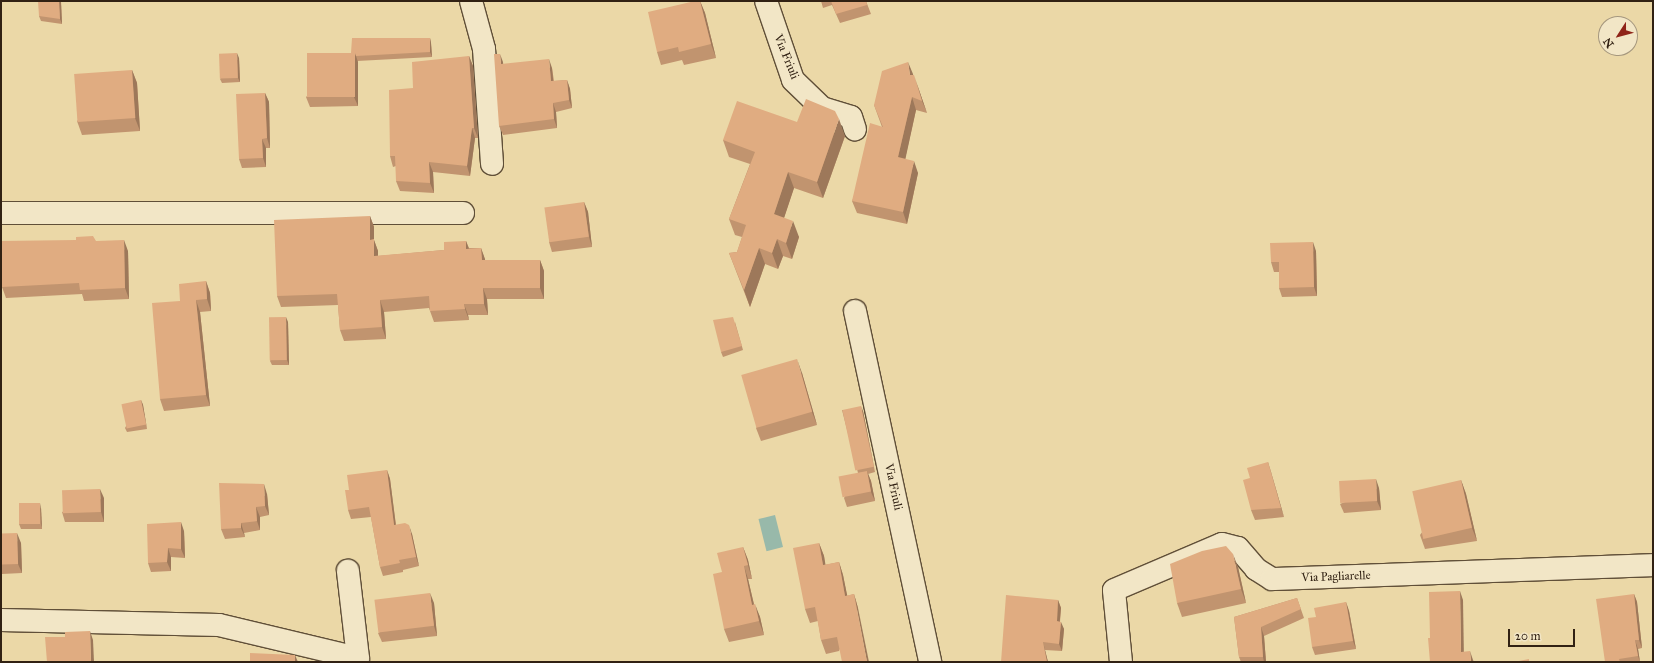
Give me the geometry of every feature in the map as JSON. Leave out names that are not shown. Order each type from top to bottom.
[{"type":"street","points":[[471,1],[484,49],[492,164]]},
{"type":"street","name":"Via Friuli","points":[[766,1],[793,80],[822,108],[851,117],[855,129]]},
{"type":"street","points":[[1,213],[463,213]]},
{"type":"street","name":"Via Friuli","points":[[855,311],[930,662]]},
{"type":"street","name":"Via Pagliarelle","points":[[1121,662],[1114,590],[1222,544],[1238,548],[1256,569],[1272,579],[1653,565]]},
{"type":"street","points":[[1,620],[219,625],[358,658],[348,571]]},
{"type":"shaded area","points":[[775,515],[783,547],[766,551],[759,519]]},
{"type":"building","points":[[38,1],[59,1],[60,19],[39,16]]},
{"type":"building","points":[[700,1],[711,44],[679,52],[678,47],[657,52],[648,12]]},
{"type":"building","points":[[831,1],[866,1],[867,5],[836,14]]},
{"type":"building","points":[[352,38],[430,38],[430,52],[356,56],[355,53],[351,53]]},
{"type":"building","points":[[237,53],[238,78],[220,79],[219,54]]},
{"type":"building","points":[[307,53],[355,53],[355,97],[307,97]]},
{"type":"building","points":[[494,54],[500,54],[501,64],[549,59],[551,81],[567,80],[569,100],[553,103],[554,119],[499,126]]},
{"type":"building","points":[[469,56],[474,128],[472,128],[467,166],[429,162],[430,183],[396,181],[395,156],[390,156],[389,90],[413,88],[412,62]]},
{"type":"building","points":[[908,62],[910,75],[914,75],[922,101],[912,97],[898,157],[914,161],[903,212],[852,201],[870,123],[883,127],[874,105],[882,71]]},
{"type":"building","points":[[132,70],[135,118],[77,122],[74,74]]},
{"type":"building","points":[[265,93],[267,138],[262,139],[263,158],[239,159],[236,94]]},
{"type":"building","points":[[806,99],[835,111],[839,119],[817,182],[788,172],[774,214],[793,221],[786,243],[777,239],[772,253],[759,248],[744,290],[729,253],[737,252],[746,225],[729,219],[755,152],[723,140],[737,101],[797,122]]},
{"type":"building","points":[[584,202],[589,237],[549,242],[544,208]]},
{"type":"building","points":[[370,216],[370,240],[374,239],[374,256],[444,250],[444,242],[466,241],[466,249],[481,248],[482,260],[540,260],[540,288],[483,288],[484,304],[464,304],[465,309],[430,311],[429,296],[380,300],[382,327],[340,330],[337,294],[277,296],[274,220]]},
{"type":"building","points":[[93,236],[96,241],[124,240],[125,288],[80,290],[79,283],[2,287],[1,241],[76,240],[76,237]]},
{"type":"building","points":[[1313,242],[1314,287],[1279,288],[1279,262],[1271,262],[1270,243]]},
{"type":"building","points":[[206,281],[207,299],[196,300],[206,395],[160,399],[152,303],[180,301],[179,284]]},
{"type":"building","points":[[269,317],[286,317],[287,360],[270,360]]},
{"type":"building","points":[[733,317],[742,346],[721,352],[713,320]]},
{"type":"building","points":[[797,359],[812,412],[756,428],[741,375]]},
{"type":"building","points":[[141,400],[146,424],[127,429],[121,404]]},
{"type":"building","points":[[861,406],[874,467],[855,471],[842,410]]},
{"type":"building","points":[[1268,462],[1281,508],[1251,510],[1243,480],[1250,478],[1247,468]]},
{"type":"building","points":[[387,470],[394,525],[405,523],[409,525],[416,557],[399,560],[400,563],[380,567],[369,507],[348,510],[345,490],[349,490],[347,475]]},
{"type":"building","points":[[867,471],[871,492],[843,497],[839,477]]},
{"type":"building","points":[[1376,479],[1377,501],[1340,503],[1339,481]]},
{"type":"building","points":[[1461,480],[1472,528],[1423,539],[1412,491]]},
{"type":"building","points":[[219,483],[264,484],[265,506],[256,507],[257,521],[241,523],[241,528],[221,529]]},
{"type":"building","points":[[100,489],[101,512],[63,513],[62,490]]},
{"type":"building","points":[[19,503],[40,503],[40,524],[19,524]]},
{"type":"building","points":[[181,522],[181,549],[168,548],[167,562],[148,563],[147,524]]},
{"type":"building","points":[[17,533],[18,564],[2,565],[1,534]]},
{"type":"building","points":[[819,543],[823,565],[839,562],[845,596],[854,594],[867,662],[842,662],[837,637],[821,640],[815,607],[805,609],[793,548]]},
{"type":"building","points":[[1226,546],[1233,554],[1241,589],[1177,603],[1170,564],[1202,551]]},
{"type":"building","points":[[743,547],[748,565],[744,566],[752,605],[755,604],[759,621],[724,629],[713,574],[722,572],[717,553]]},
{"type":"building","points":[[1460,591],[1461,652],[1470,651],[1471,662],[1430,662],[1428,638],[1430,638],[1429,592]]},
{"type":"building","points":[[430,593],[434,626],[378,633],[374,600]]},
{"type":"building","points":[[1634,594],[1639,640],[1635,640],[1638,656],[1619,659],[1620,662],[1605,662],[1596,599]]},
{"type":"building","points":[[1006,595],[1058,600],[1057,621],[1061,622],[1059,644],[1043,642],[1047,662],[1001,662]]},
{"type":"building","points":[[1297,598],[1301,609],[1261,627],[1263,657],[1239,657],[1234,617]]},
{"type":"building","points":[[1346,602],[1353,641],[1312,647],[1308,618],[1316,617],[1314,608]]},
{"type":"building","points":[[90,631],[91,662],[47,662],[45,637],[65,637],[65,632]]},
{"type":"building","points":[[250,653],[295,655],[295,662],[250,662]]},
{"type":"building","points":[[1529,659],[1529,662],[1514,662]]}]
